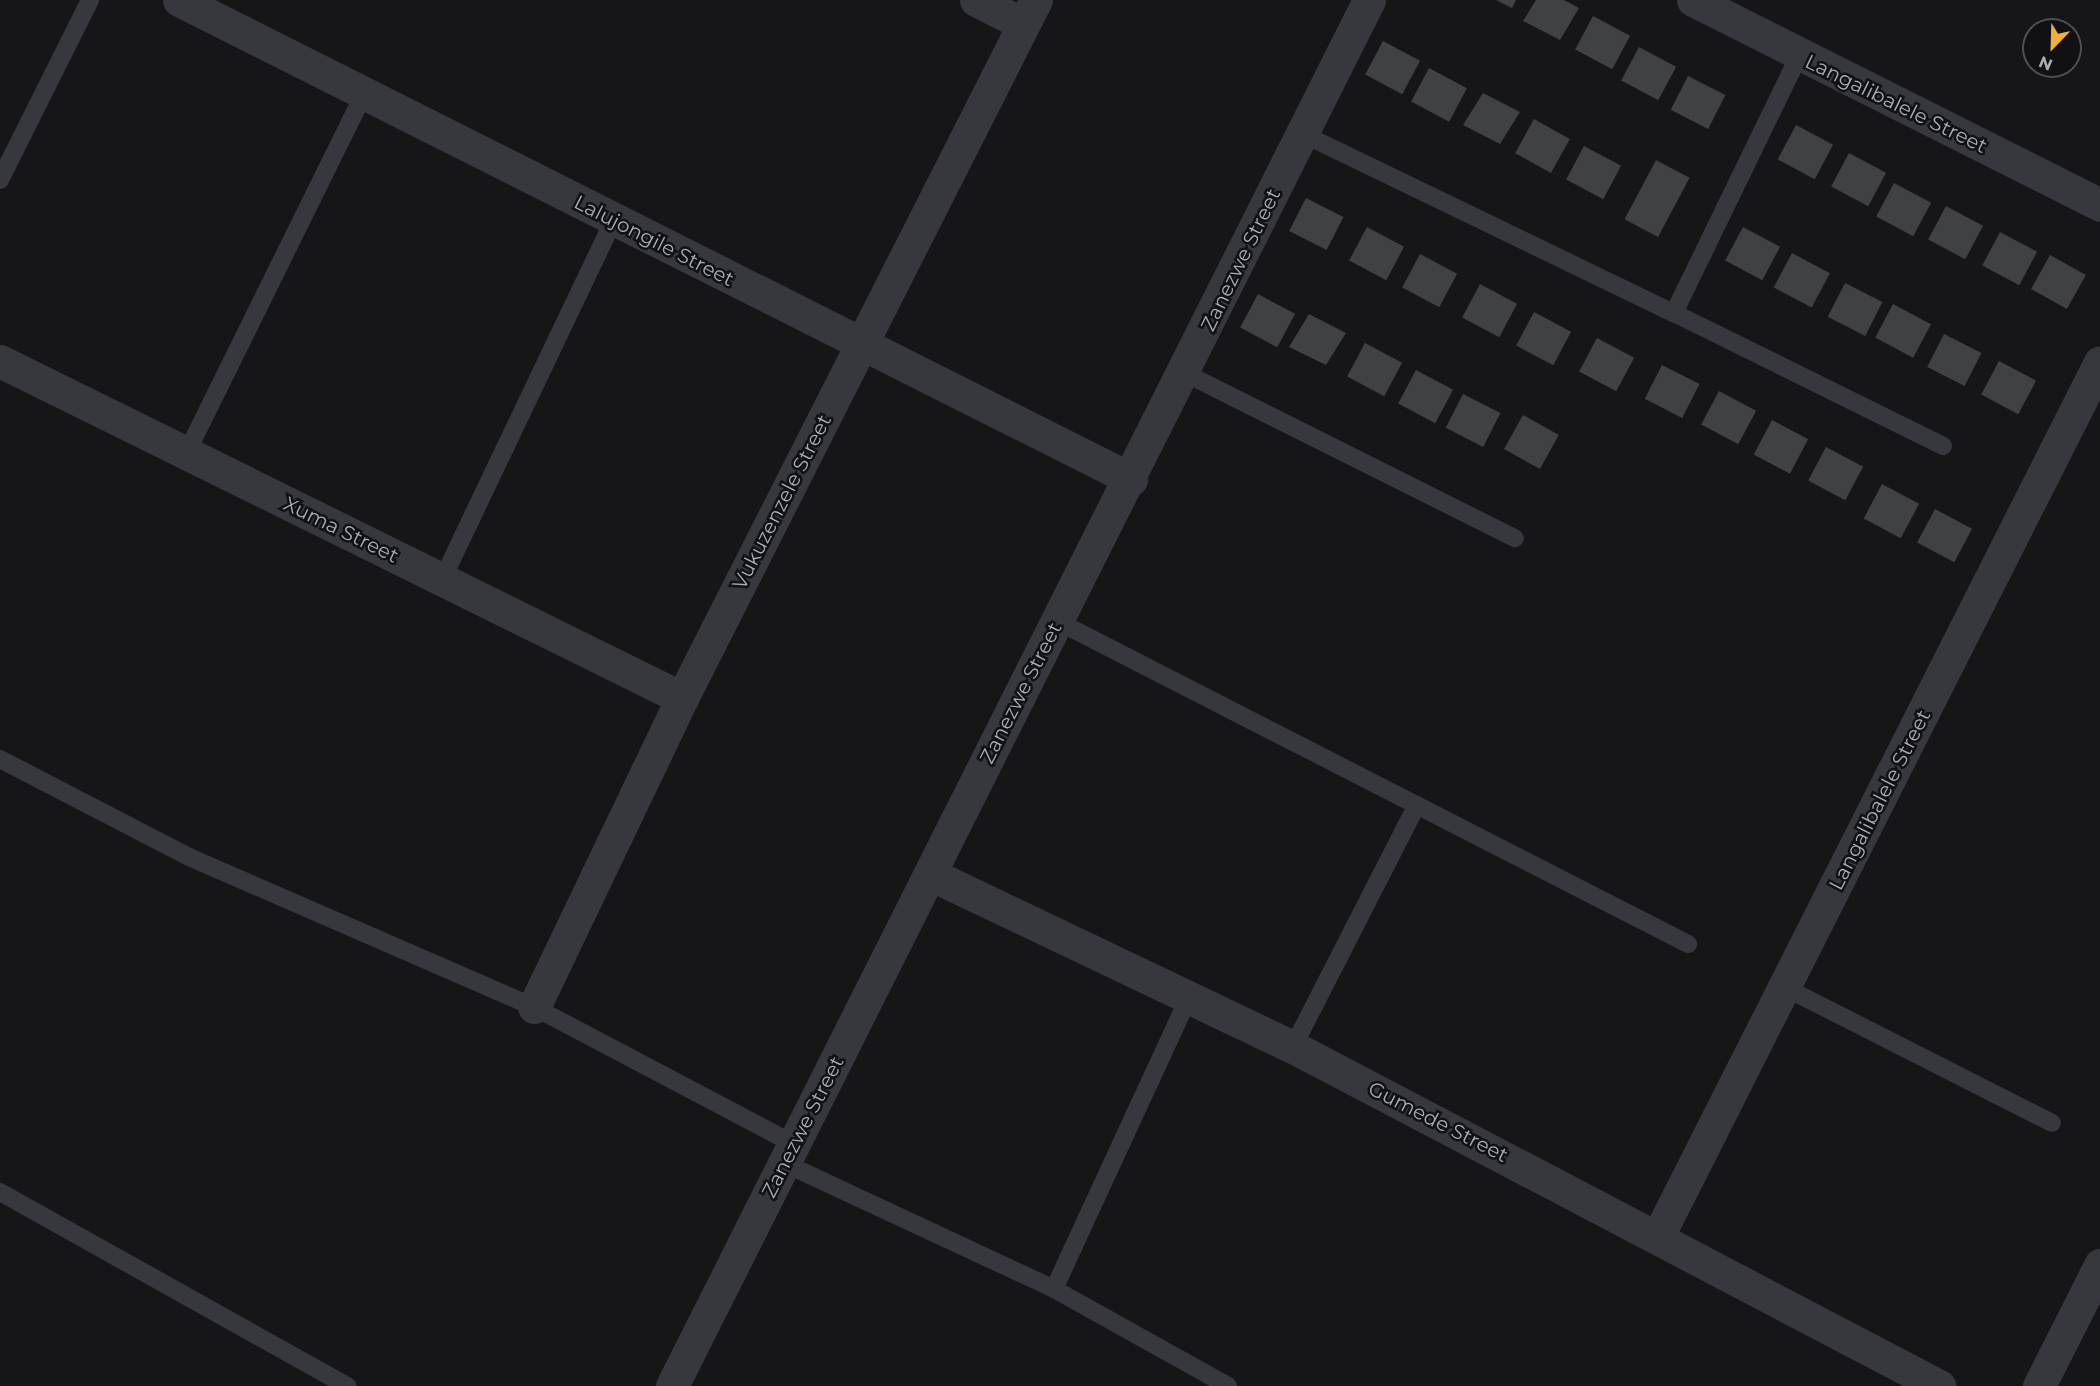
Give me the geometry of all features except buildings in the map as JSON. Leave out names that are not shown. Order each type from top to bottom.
[{"type":"street","name":"Lalujongile Street","points":[[179,0],[861,346],[1131,479]]},
{"type":"street","points":[[976,0],[1029,12]]},
{"type":"street","name":"Zanezwe Street","points":[[672,1386],[1057,621],[1185,373],[1369,0]]},
{"type":"street","name":"Langalibalele Street","points":[[1693,0],[1799,56],[2100,205]]},
{"type":"street","name":"Vukuzenzele Street","points":[[534,1007],[682,698],[1029,12]]},
{"type":"street","name":"Xuma Street","points":[[0,361],[682,698]]},
{"type":"street","name":"Langalibalele Street","points":[[1658,1236],[1786,988],[2100,362]]},
{"type":"street","name":"Gumede Street","points":[[930,874],[1293,1047],[1658,1236],[1940,1386]]},
{"type":"street","points":[[2039,1386],[2100,1265]]},
{"type":"lane","points":[[0,180],[90,0]]},
{"type":"lane","points":[[1674,313],[1799,56]]},
{"type":"lane","points":[[186,454],[364,94]]},
{"type":"lane","points":[[1303,134],[1943,446]]},
{"type":"lane","points":[[442,580],[613,220]]},
{"type":"lane","points":[[1185,373],[1515,538]]},
{"type":"lane","points":[[1057,621],[1688,944]]},
{"type":"lane","points":[[0,759],[189,857],[534,1007],[789,1154],[1054,1289],[1228,1386]]},
{"type":"lane","points":[[1293,1047],[1417,805]]},
{"type":"lane","points":[[1786,988],[2052,1123]]},
{"type":"lane","points":[[1054,1289],[1189,997]]},
{"type":"lane","points":[[0,1192],[347,1386]]}]
